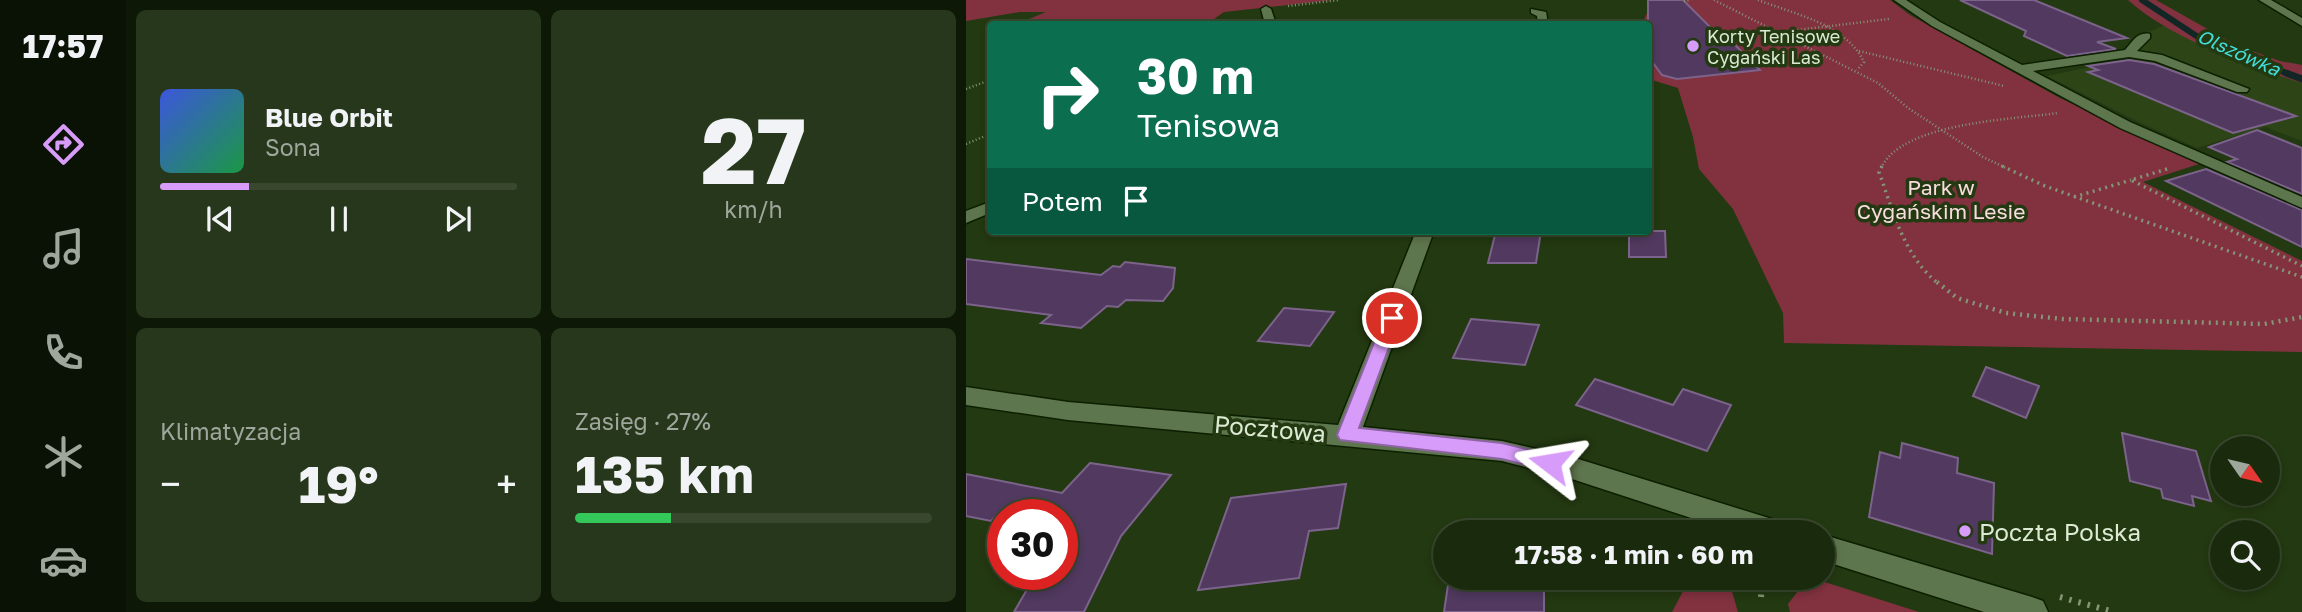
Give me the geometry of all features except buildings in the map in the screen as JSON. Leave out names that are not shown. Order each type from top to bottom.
[{"type":"street","points":[[1899,0],[1936,24],[2125,125],[2302,203]]},
{"type":"street","points":[[2264,0],[2302,23]]},
{"type":"street","points":[[1266,9],[1270,21]]},
{"type":"street","points":[[1535,11],[1542,14],[1543,21]]},
{"type":"street","points":[[2129,54],[2140,40],[2147,36]]},
{"type":"street","points":[[2020,69],[2129,54],[2158,58],[2242,89]]},
{"type":"street","points":[[2171,163],[2194,156]]},
{"type":"street","points":[[966,218],[987,208]]},
{"type":"street","points":[[1347,435],[1423,235]]},
{"type":"street","name":"Pocztowa","points":[[966,396],[1068,411],[1502,451],[1575,469],[1734,520]]},
{"type":"street","points":[[1835,551],[2032,612]]},
{"type":"path","points":[[1266,9],[1339,0]]},
{"type":"path","points":[[1684,1],[1691,0]]},
{"type":"path","points":[[1714,0],[1878,83],[1908,108],[1983,157],[2074,197],[2302,277]]},
{"type":"path","points":[[1758,0],[1828,27],[1859,51],[2006,87]]},
{"type":"path","points":[[1779,32],[1891,19]]},
{"type":"path","points":[[1856,71],[1864,62],[1859,51]]},
{"type":"path","points":[[966,89],[987,81]]},
{"type":"path","points":[[2068,112],[1942,131],[1911,139],[1890,152],[1879,172],[1902,236],[1926,274],[1957,298],[2006,313],[2063,318],[2264,324],[2300,318]]},
{"type":"path","points":[[966,144],[987,135]]},
{"type":"path","points":[[2074,197],[2194,156]]},
{"type":"path","points":[[2130,180],[2302,265]]},
{"type":"path","points":[[1761,597],[1762,590]]},
{"type":"shaded area","points":[[2165,25],[2201,44],[2302,83],[2302,141],[2265,127],[2197,148],[2047,76],[2133,58],[2123,53],[2135,38]]},
{"type":"green space","points":[[966,0],[1333,0],[1224,12],[1211,21],[1024,21],[1046,12],[1020,12],[966,21]]},
{"type":"green space","name":"Park w Cygańskim Lesie","points":[[1653,0],[1890,0],[1910,15],[2058,97],[2199,164],[2143,182],[2302,261],[2302,352],[1784,343],[1783,313],[1733,209],[1699,169],[1693,137],[1678,88],[1652,80],[1652,21],[1643,21]]},
{"type":"green space","points":[[2128,0],[2156,0],[2236,45],[2280,61],[2302,65],[2302,83],[2187,39]]},
{"type":"green space","points":[[1835,585],[1919,612],[1790,612],[1788,604],[1799,590],[1835,590]]},
{"type":"green space","points":[[1684,590],[1732,590],[1738,612],[1672,612]]},
{"type":"waterway","name":"Olszówka","points":[[2142,0],[2198,37],[2287,73]]},
{"type":"waterway","name":"Olszówka","points":[[2287,73],[2302,79]]},
{"type":"waterway","name":"Olszówka","points":[[2287,73],[2291,75]]},
{"type":"place","name":"Korty Tenisowe Cygański Las","points":[[1693,46]]},
{"type":"place","name":"Poczta Polska","points":[[1965,531]]},
{"type":"route","points":[[1392,318],[1347,435],[1502,451],[1550,463]]}]
